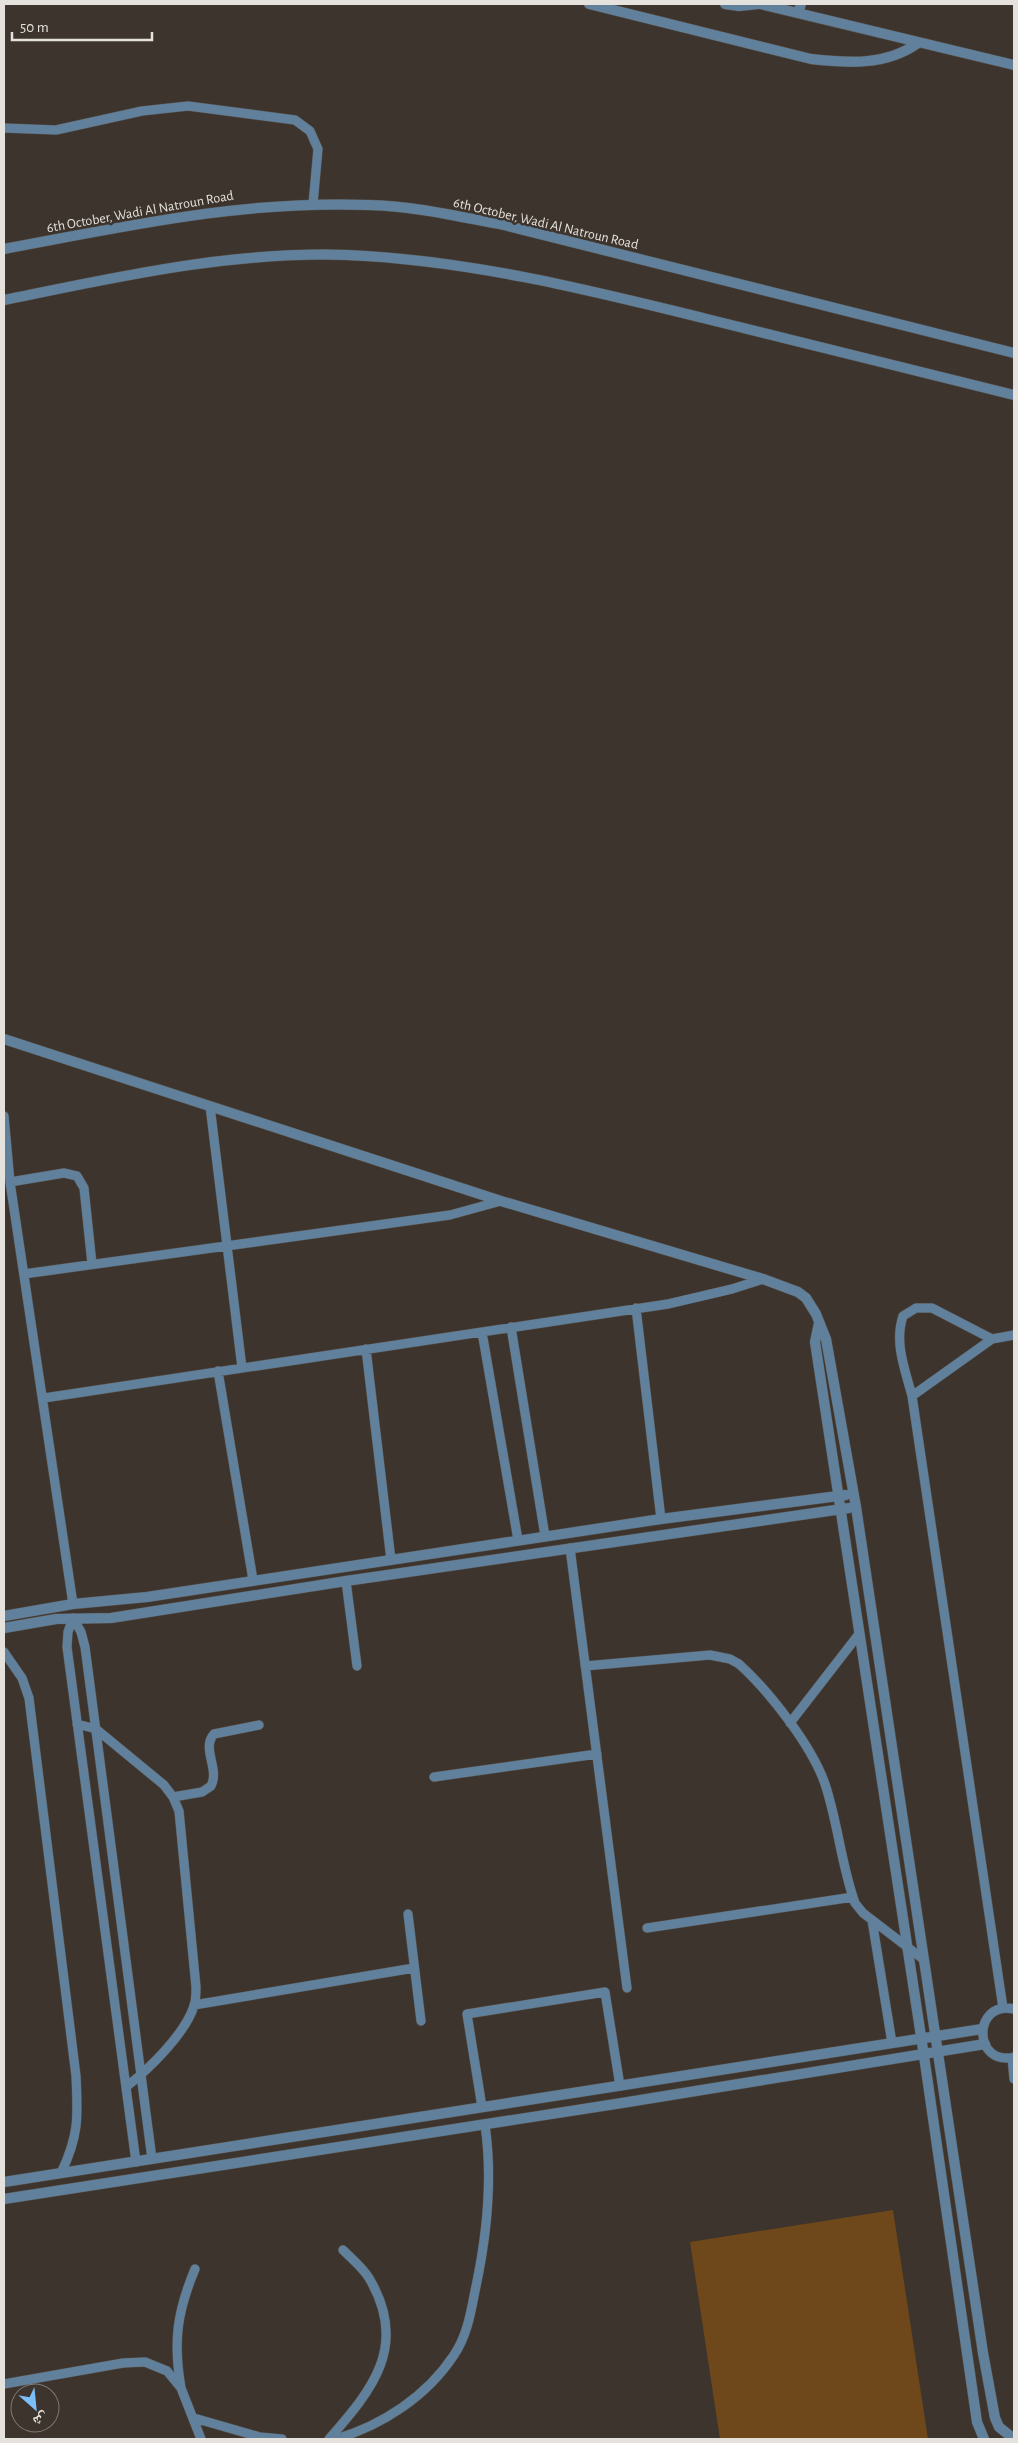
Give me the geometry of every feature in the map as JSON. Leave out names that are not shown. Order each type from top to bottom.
[{"type":"street","points":[[589,4],[811,59],[836,62],[877,60],[906,52],[918,43]]},
{"type":"street","points":[[725,4],[739,6],[759,4],[799,9],[918,43],[1014,65]]},
{"type":"street","name":"6th October, Wadi Al Natroun Road","points":[[4,249],[197,213],[257,206],[371,205],[442,214],[504,225],[1014,353]]},
{"type":"street","points":[[4,300],[202,262],[282,256],[345,255],[416,259],[487,269],[628,300],[1014,395]]},
{"type":"street","points":[[4,1039],[501,1201],[763,1279],[798,1292],[812,1305],[818,1323],[816,1342],[924,2056],[975,2413],[984,2439]]},
{"type":"street","points":[[818,1323],[823,1328],[826,1339],[854,1494],[937,2053],[995,2418],[1000,2427],[1014,2439]]},
{"type":"street","points":[[4,1616],[73,1604],[147,1597],[661,1519],[854,1494]]},
{"type":"street","points":[[4,1628],[73,1618],[111,1618],[346,1581],[856,1507]]},
{"type":"street","points":[[661,1519],[662,1535]]},
{"type":"street","points":[[568,1533],[570,1548]]},
{"type":"street","points":[[545,1536],[548,1552]]},
{"type":"street","points":[[391,1560],[393,1574]]},
{"type":"street","points":[[253,1580],[256,1596]]},
{"type":"street","points":[[73,1604],[73,1618]]},
{"type":"street","points":[[4,2182],[982,2029]]},
{"type":"street","points":[[4,2199],[924,2056],[985,2044]]},
{"type":"street","points":[[620,2086],[622,2103]]},
{"type":"street","points":[[482,2107],[485,2125]]},
{"type":"street","points":[[152,2159],[154,2176]]},
{"type":"street","points":[[136,2162],[138,2178]]},
{"type":"street","points":[[52,2191],[61,2173]]},
{"type":"lane","points":[[4,128],[56,130],[150,110],[188,106],[295,120],[310,131],[318,149],[314,204]]},
{"type":"lane","points":[[210,1106],[242,1368]]},
{"type":"lane","points":[[4,1116],[10,1182],[44,1398],[73,1604]]},
{"type":"lane","points":[[10,1182],[64,1173],[77,1176],[84,1188],[92,1264]]},
{"type":"lane","points":[[24,1274],[450,1215],[501,1201]]},
{"type":"lane","points":[[44,1398],[636,1308],[700,1297],[763,1279]]},
{"type":"lane","points":[[636,1308],[661,1519]]},
{"type":"lane","points":[[992,1339],[932,1308],[916,1308],[903,1316],[899,1327],[898,1343],[912,1396],[1004,2008]]},
{"type":"lane","points":[[512,1327],[545,1536]]},
{"type":"lane","points":[[482,1332],[518,1540]]},
{"type":"lane","points":[[912,1396],[992,1339],[1014,1335]]},
{"type":"lane","points":[[366,1349],[391,1560]]},
{"type":"lane","points":[[218,1372],[253,1580]]},
{"type":"lane","points":[[570,1548],[627,1988]]},
{"type":"lane","points":[[346,1581],[357,1666]]},
{"type":"lane","points":[[73,1618],[68,1632],[67,1647],[136,2162]]},
{"type":"lane","points":[[73,1618],[84,1639],[152,2159]]},
{"type":"lane","points":[[790,1723],[859,1634]]},
{"type":"lane","points":[[4,1652],[22,1678],[29,1698],[76,2076],[78,2117],[73,2149],[61,2173]]},
{"type":"lane","points":[[585,1666],[710,1655],[730,1659],[747,1671],[790,1723],[810,1752],[825,1784],[853,1897],[858,1908],[923,1959]]},
{"type":"lane","points":[[78,1724],[96,1730],[164,1785],[173,1796],[178,1811],[196,1987],[194,2005],[188,2020],[178,2034],[142,2075],[126,2087]]},
{"type":"lane","points":[[173,1796],[202,1792],[211,1786],[214,1776],[209,1743],[214,1734],[259,1725]]},
{"type":"lane","points":[[434,1777],[597,1754]]},
{"type":"lane","points":[[647,1928],[853,1897]]},
{"type":"lane","points":[[408,1914],[421,2021]]},
{"type":"lane","points":[[872,1920],[892,2043]]},
{"type":"lane","points":[[194,2005],[414,1968]]},
{"type":"lane","points":[[482,2107],[467,2014],[605,1992],[620,2086]]},
{"type":"lane","points":[[1014,2008],[1004,2008],[990,2015],[982,2029],[985,2044],[996,2056],[1013,2058],[1014,2079]]},
{"type":"lane","points":[[336,2439],[362,2432],[390,2416],[427,2389],[455,2354],[468,2324],[487,2220],[488,2147],[485,2125]]},
{"type":"lane","points":[[330,2439],[368,2390],[383,2362],[387,2333],[381,2302],[368,2277],[343,2250]]},
{"type":"lane","points":[[195,2269],[183,2297],[177,2327],[176,2358],[181,2388],[201,2439]]},
{"type":"lane","points":[[4,2384],[123,2363],[144,2362],[167,2371],[181,2388]]},
{"type":"lane","points":[[194,2418],[260,2437],[282,2439]]},
{"type":"shaded area","points":[[893,2210],[928,2439],[720,2439],[690,2242]]}]
